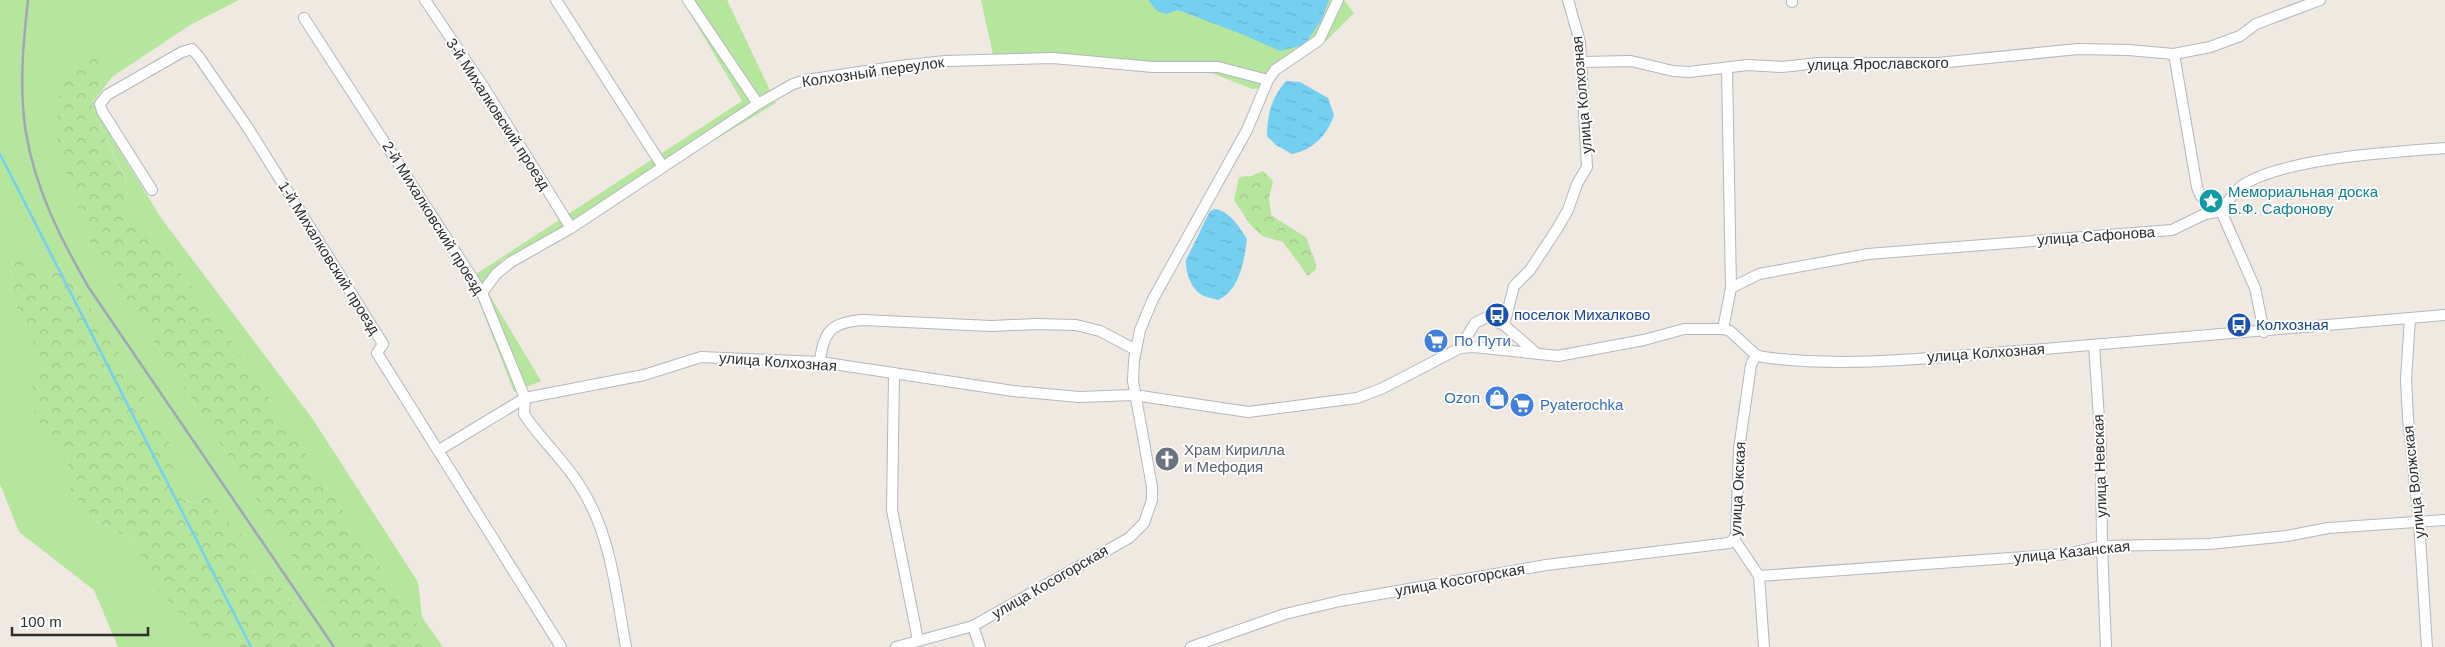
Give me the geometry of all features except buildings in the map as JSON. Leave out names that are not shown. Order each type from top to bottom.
[{"type":"street","name":"3-й Михалковский проезд","points":[[425,0],[483,86],[571,228]]},
{"type":"street","points":[[556,0],[663,167]]},
{"type":"street","points":[[688,0],[758,104]]},
{"type":"street","points":[[1268,80],[1275,70],[1319,40],[1338,0]]},
{"type":"street","name":"улица Колхозная","points":[[1506,322],[1514,286],[1530,270],[1557,229],[1568,210],[1576,184],[1587,167],[1580,42],[1568,0]]},
{"type":"street","name":"улица Ярославского","points":[[1582,62],[1631,61],[1673,71],[1689,72],[1757,65],[1782,67],[1818,63],[1938,63],[2078,49],[2128,50],[2174,54],[2210,47],[2240,36],[2256,24],[2320,0]]},
{"type":"street","name":"2-й Михалковский проезд","points":[[304,18],[482,293],[525,398],[524,414],[580,486],[598,520],[607,551],[626,647]]},
{"type":"street","name":"1-й Михалковский проезд","points":[[152,190],[102,112],[100,104],[107,95],[182,52],[192,49],[248,128],[384,344],[377,353],[561,647]]},
{"type":"street","points":[[2174,54],[2197,186],[2206,204],[2221,211],[2254,288],[2264,332]]},
{"type":"street","name":"Колхозный переулок","points":[[482,293],[506,266],[571,228],[758,104],[793,84],[806,80],[900,66],[988,59],[1072,58],[1153,67],[1218,67],[1268,80]]},
{"type":"street","points":[[1724,329],[1732,288],[1727,68]]},
{"type":"street","name":"улица Косогорская","points":[[896,647],[973,626],[1134,534],[1148,516],[1152,500],[1152,488],[1134,395],[1132,372],[1140,330],[1153,299],[1247,130],[1268,80]]},
{"type":"street","points":[[2221,211],[2243,184],[2282,170],[2356,157],[2445,148]]},
{"type":"street","name":"улица Сафонова","points":[[1732,288],[1759,274],[1845,257],[2172,230],[2204,214],[2221,211]]},
{"type":"street","name":"улица Колхозная","points":[[1756,355],[1770,358],[1854,361],[2264,332],[2445,315]]},
{"type":"street","points":[[1539,355],[1506,322],[1490,317],[1477,316],[1460,348],[1499,348],[1539,355],[1568,355],[1644,340],[1684,329],[1724,329],[1730,331],[1756,355]]},
{"type":"street","name":"улица Волжская","points":[[2410,318],[2406,380],[2419,522],[2427,647]]},
{"type":"street","points":[[820,362],[822,349],[832,328],[842,323],[862,320],[902,320],[982,326],[1071,324],[1100,332],[1136,350]]},
{"type":"street","name":"улица Невская","points":[[2094,345],[2102,448],[2102,546],[2106,647]]},
{"type":"street","name":"улица Колхозная","points":[[439,450],[525,398],[644,375],[696,358],[820,362],[961,385],[1071,396],[1134,395],[1248,412],[1347,399],[1383,388],[1460,348]]},
{"type":"street","name":"улица Окская","points":[[1756,355],[1751,365],[1739,449],[1736,536],[1734,539],[1758,576],[1764,647]]},
{"type":"street","points":[[894,374],[892,510],[918,640]]},
{"type":"street","name":"улица Казанская","points":[[1758,576],[2066,554],[2102,546],[2209,544],[2286,536],[2328,528],[2445,520]]},
{"type":"street","name":"улица Косогорская","points":[[1191,647],[1285,614],[1340,601],[1546,565],[1729,542],[1734,539]]},
{"type":"street","points":[[973,626],[980,647]]},
{"type":"green space","points":[[0,0],[239,0],[190,25],[112,77],[94,101],[97,113],[161,218],[312,418],[418,582],[422,617],[443,647],[433,647],[217,319],[139,220],[126,209],[127,181],[93,109],[94,96],[103,79],[77,57],[89,241],[351,647],[321,647],[271,573],[259,580],[205,496],[196,504],[182,499],[170,485],[183,467],[108,333],[59,264],[57,271],[44,281],[13,257],[10,292],[44,366],[33,385],[56,439],[67,453],[71,492],[97,522],[135,541],[150,579],[228,647],[118,647],[94,590],[19,532],[0,484]]},
{"type":"green space","points":[[682,0],[727,0],[776,103],[666,169],[502,260],[489,294],[541,381],[514,392],[470,278],[742,101]]},
{"type":"green space","points":[[981,0],[1344,0],[1354,13],[1325,42],[1299,51],[1271,67],[1271,88],[1252,89],[1212,73],[1055,62],[995,64]]},
{"type":"green space","points":[[95,51],[101,62],[103,79],[94,96],[93,109],[127,182],[126,209],[139,220],[217,319],[433,647],[351,647],[89,241],[59,150],[56,129],[60,88],[67,71],[77,57]]},
{"type":"green space","points":[[1263,171],[1273,181],[1269,198],[1271,215],[1307,238],[1316,269],[1308,276],[1283,242],[1262,236],[1249,223],[1234,200],[1239,177],[1251,176]]},
{"type":"green space","points":[[13,256],[44,281],[57,271],[59,264],[108,333],[183,467],[170,485],[182,499],[195,504],[206,496],[259,555],[252,570],[259,580],[271,573],[321,647],[228,647],[200,635],[149,579],[135,541],[97,522],[71,492],[67,453],[35,417],[32,385],[44,366],[10,292]]},
{"type":"water","points":[[1148,0],[1329,0],[1321,21],[1304,45],[1280,51],[1178,10],[1166,14],[1157,11]]},
{"type":"water","points":[[1286,81],[1300,82],[1328,98],[1334,115],[1328,129],[1319,140],[1307,149],[1292,154],[1276,145],[1267,136],[1271,106],[1277,93]]},
{"type":"water","points":[[1215,209],[1230,216],[1247,239],[1240,274],[1231,289],[1218,300],[1203,296],[1196,290],[1187,273],[1186,264],[1186,260],[1210,211]]},
{"type":"waterway","points":[[0,154],[251,647]]},
{"type":"railway","points":[[28,0],[23,50],[24,116],[30,153],[50,213],[89,288],[334,647]]},
{"type":"place","name":"Мемориальная доска Б.Ф. Сафонову","points":[[2211,201]]},
{"type":"place","name":"поселок Михалково","points":[[1497,315]]},
{"type":"place","name":"Колхозная","points":[[2239,325]]},
{"type":"place","name":"По Пути","points":[[1436,341]]},
{"type":"place","name":"Ozon","points":[[1497,398]]},
{"type":"place","name":"Pyaterochka","points":[[1522,405]]},
{"type":"place","name":"Храм Кирилла и Мефодия","points":[[1167,459]]}]
